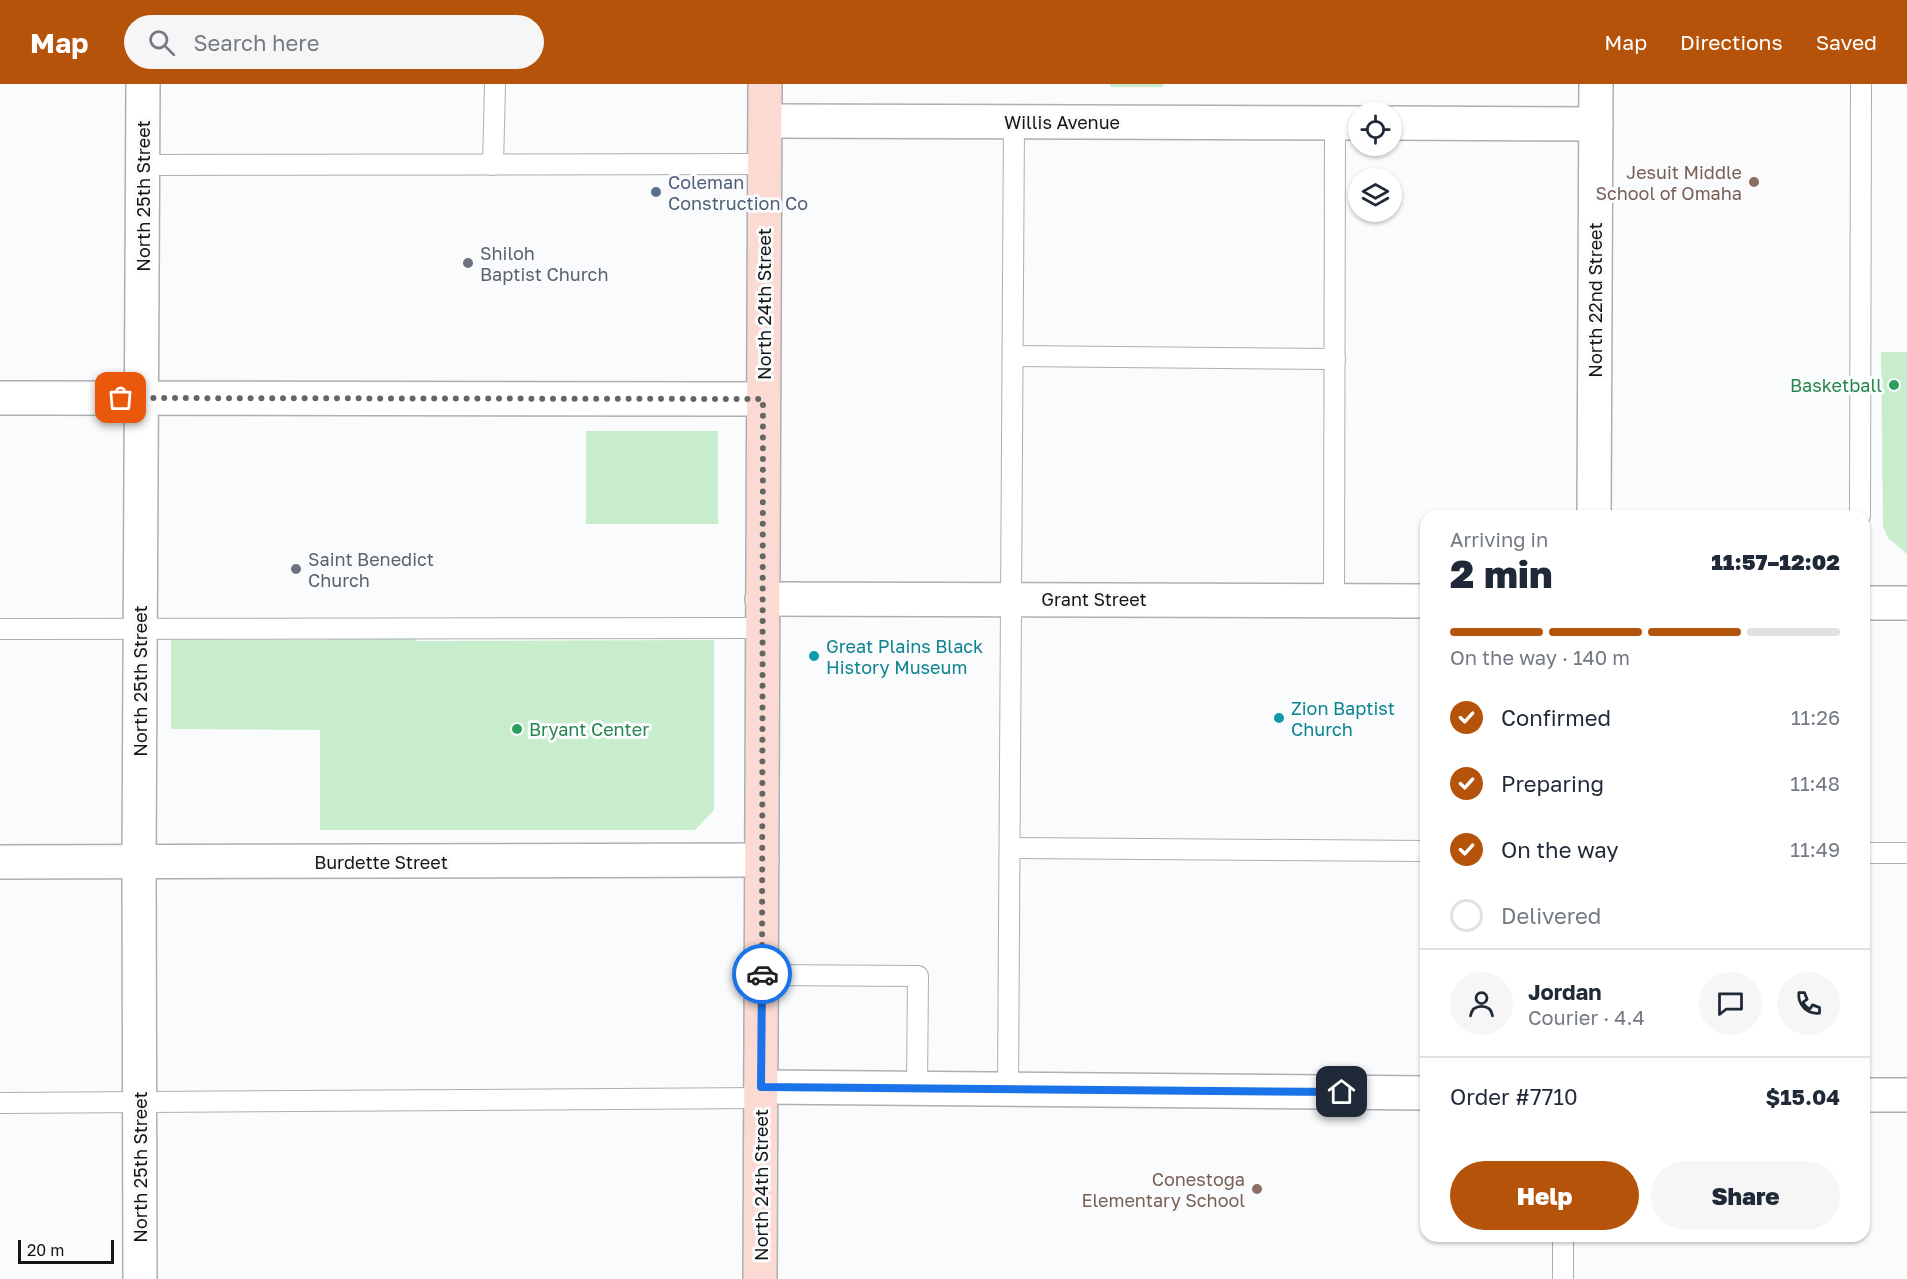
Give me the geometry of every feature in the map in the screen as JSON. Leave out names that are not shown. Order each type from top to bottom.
[{"type":"main road","name":"North 24th Street","points":[[760,1279],[765,84]]},
{"type":"street","name":"North 25th Street","points":[[140,1279],[139,862],[143,84]]},
{"type":"street","name":"North 22nd Street","points":[[1594,510],[1596,84]]},
{"type":"street","name":"Willis Avenue","points":[[765,121],[1347,122]]},
{"type":"street","points":[[1402,123],[1596,124]]},
{"type":"street","points":[[0,398],[763,399]]},
{"type":"street","name":"Grant Street","points":[[762,613],[1011,599],[1420,601]]},
{"type":"street","points":[[1870,603],[1907,603]]},
{"type":"street","name":"Burdette Street","points":[[0,862],[762,860]]},
{"type":"street","points":[[761,1093],[918,1088],[1420,1093]]},
{"type":"street","points":[[1870,1095],[1907,1095]]},
{"type":"lane","points":[[493,165],[495,84]]},
{"type":"lane","points":[[1860,510],[1861,84]]},
{"type":"lane","points":[[1008,1090],[1014,122]]},
{"type":"lane","points":[[1334,600],[1335,359],[1347,122]]},
{"type":"lane","points":[[143,165],[765,164]]},
{"type":"lane","points":[[1013,356],[1335,359]]},
{"type":"lane","points":[[0,629],[140,628],[762,613]]},
{"type":"lane","points":[[1010,848],[1420,851]]},
{"type":"lane","points":[[1870,853],[1907,853]]},
{"type":"lane","points":[[762,975],[918,976],[918,1088]]},
{"type":"lane","points":[[0,1103],[761,1093]]},
{"type":"lane","points":[[1563,1242],[1563,1279]]},
{"type":"green space","points":[[1110,84],[1163,84],[1163,87],[1110,87]]},
{"type":"green space","points":[[1881,352],[1907,352],[1907,554],[1888,538],[1883,526]]},
{"type":"green space","points":[[586,431],[718,431],[718,524],[586,524]]},
{"type":"green space","name":"Bryant Center","points":[[325,628],[416,628],[416,641],[714,640],[714,810],[695,830],[320,830],[320,730],[171,729],[171,640],[325,640]]},
{"type":"way so far","points":[[121,398],[763,399],[762,974]]},
{"type":"place","name":"Jesuit Middle School of Omaha","points":[[1754,182]]},
{"type":"place","name":"Coleman Construction Co","points":[[656,192]]},
{"type":"place","name":"Shiloh Baptist Church","points":[[468,263]]},
{"type":"place","name":"Basketball","points":[[1894,385]]},
{"type":"place","name":"Saint Benedict Church","points":[[296,569]]},
{"type":"place","name":"Great Plains Black History Museum","points":[[814,656]]},
{"type":"place","name":"Zion Baptist Church","points":[[1279,718]]},
{"type":"place","name":"Bryant Center","points":[[517,729]]},
{"type":"place","name":"Conestoga Elementary School","points":[[1257,1189]]},
{"type":"route","points":[[762,974],[761,1087],[1342,1092]]}]
